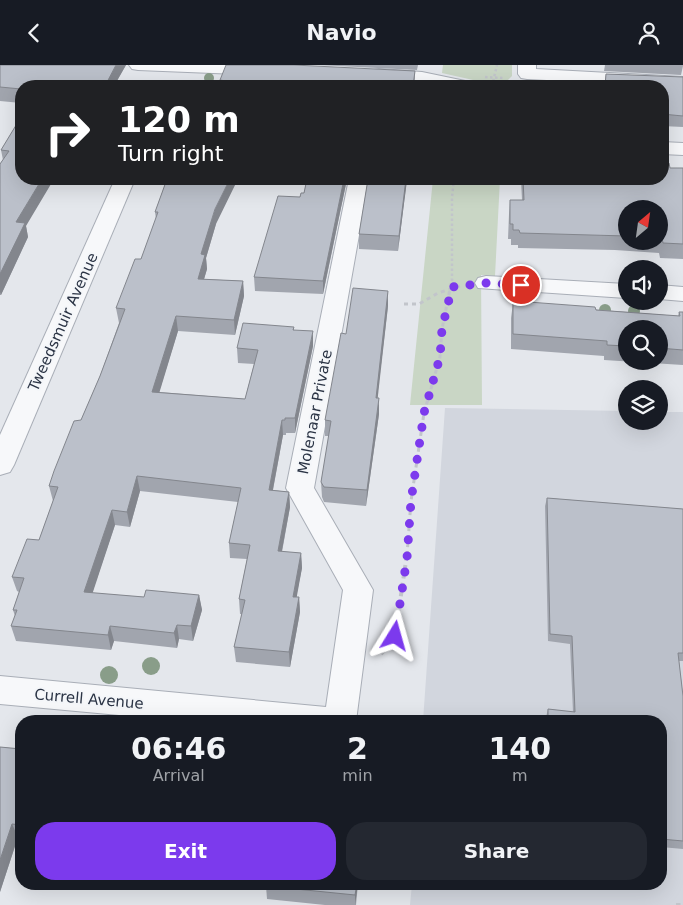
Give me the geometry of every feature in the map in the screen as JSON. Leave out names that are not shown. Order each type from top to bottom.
[{"type":"street","points":[[138,65],[278,70]]},
{"type":"street","points":[[168,80],[174,66]]},
{"type":"street","points":[[527,70],[657,80]]},
{"type":"street","points":[[358,73],[458,80]]},
{"type":"street","points":[[669,81],[683,82]]},
{"type":"street","points":[[669,148],[683,149]]},
{"type":"street","name":"Tweedsmuir Avenue","points":[[0,465],[122,185]]},
{"type":"street","name":"Molenaar Private","points":[[341,715],[358,590],[300,488],[358,185]]},
{"type":"street","points":[[486,283],[618,291]]},
{"type":"street","points":[[668,292],[683,293]]},
{"type":"street","name":"Currell Avenue","points":[[0,690],[265,715]]},
{"type":"path","points":[[495,78],[497,65]]},
{"type":"path","points":[[478,80],[518,78],[527,70]]},
{"type":"path","points":[[347,671],[380,656],[395,636],[407,558],[411,501],[424,413],[440,357],[442,329],[452,287],[453,185]]},
{"type":"path","points":[[404,304],[419,304],[452,287],[486,283]]},
{"type":"path","points":[[676,905],[681,905]]},
{"type":"shaded area","points":[[445,408],[618,411],[618,430],[668,430],[668,412],[683,412],[683,905],[410,905],[411,890],[667,890],[667,715],[423,715]]},
{"type":"green space","points":[[443,65],[512,65],[512,76],[508,80],[473,80],[442,73]]},
{"type":"green space","points":[[432,185],[500,185],[495,276],[481,275],[482,405],[410,405]]},
{"type":"building","points":[[0,65],[116,65],[108,80],[15,80],[15,88],[0,87]]},
{"type":"building","points":[[226,65],[294,65],[415,71],[414,80],[220,80]]},
{"type":"building","points":[[606,74],[683,77],[683,116],[669,115],[669,80],[606,80]]},
{"type":"building","points":[[15,127],[15,185],[38,185],[16,222],[25,223],[0,274],[0,164],[9,151],[1,150]]},
{"type":"building","points":[[669,163],[670,168],[683,168],[683,244],[668,243],[668,200],[618,200],[618,236],[520,233],[519,230],[513,230],[513,224],[510,224],[510,200],[524,200],[523,185],[669,185]]},
{"type":"building","points":[[165,185],[227,185],[215,209],[201,254],[205,255],[198,279],[243,281],[234,320],[176,316],[152,392],[245,399],[258,350],[237,348],[243,323],[294,327],[293,330],[313,331],[295,418],[285,418],[285,420],[282,420],[269,490],[289,492],[278,551],[301,553],[293,597],[299,597],[289,652],[234,647],[245,600],[239,599],[250,545],[229,543],[241,488],[137,476],[127,512],[112,510],[84,592],[144,597],[146,590],[199,595],[191,626],[177,625],[174,633],[110,626],[108,635],[11,626],[17,610],[13,610],[24,578],[12,577],[27,539],[39,540],[58,487],[49,486],[54,471],[74,421],[81,420],[100,376],[125,309],[116,308],[135,259],[141,259],[158,212],[155,212]]},
{"type":"building","points":[[306,185],[343,185],[323,281],[254,277],[278,196],[300,197],[301,193],[304,193]]},
{"type":"building","points":[[367,185],[405,185],[399,236],[359,234]]},
{"type":"building","points":[[353,288],[388,291],[376,398],[379,398],[367,490],[324,487],[321,482],[331,421],[325,420],[341,333],[346,334]]},
{"type":"building","points":[[515,301],[595,307],[596,310],[680,316],[679,312],[683,312],[683,350],[668,349],[668,320],[618,320],[618,346],[607,345],[607,341],[513,334],[513,303]]},
{"type":"building","points":[[547,498],[683,509],[683,653],[678,653],[683,696],[683,841],[667,840],[667,715],[548,715],[548,709],[575,712],[572,636],[550,634]]},
{"type":"building","points":[[0,747],[15,748],[15,824],[12,824],[0,860]]},
{"type":"building","points":[[306,890],[356,890],[355,895]]},
{"type":"route","points":[[395,636],[407,558],[411,501],[424,413],[440,357],[442,329],[452,287],[486,283],[521,285]]}]
